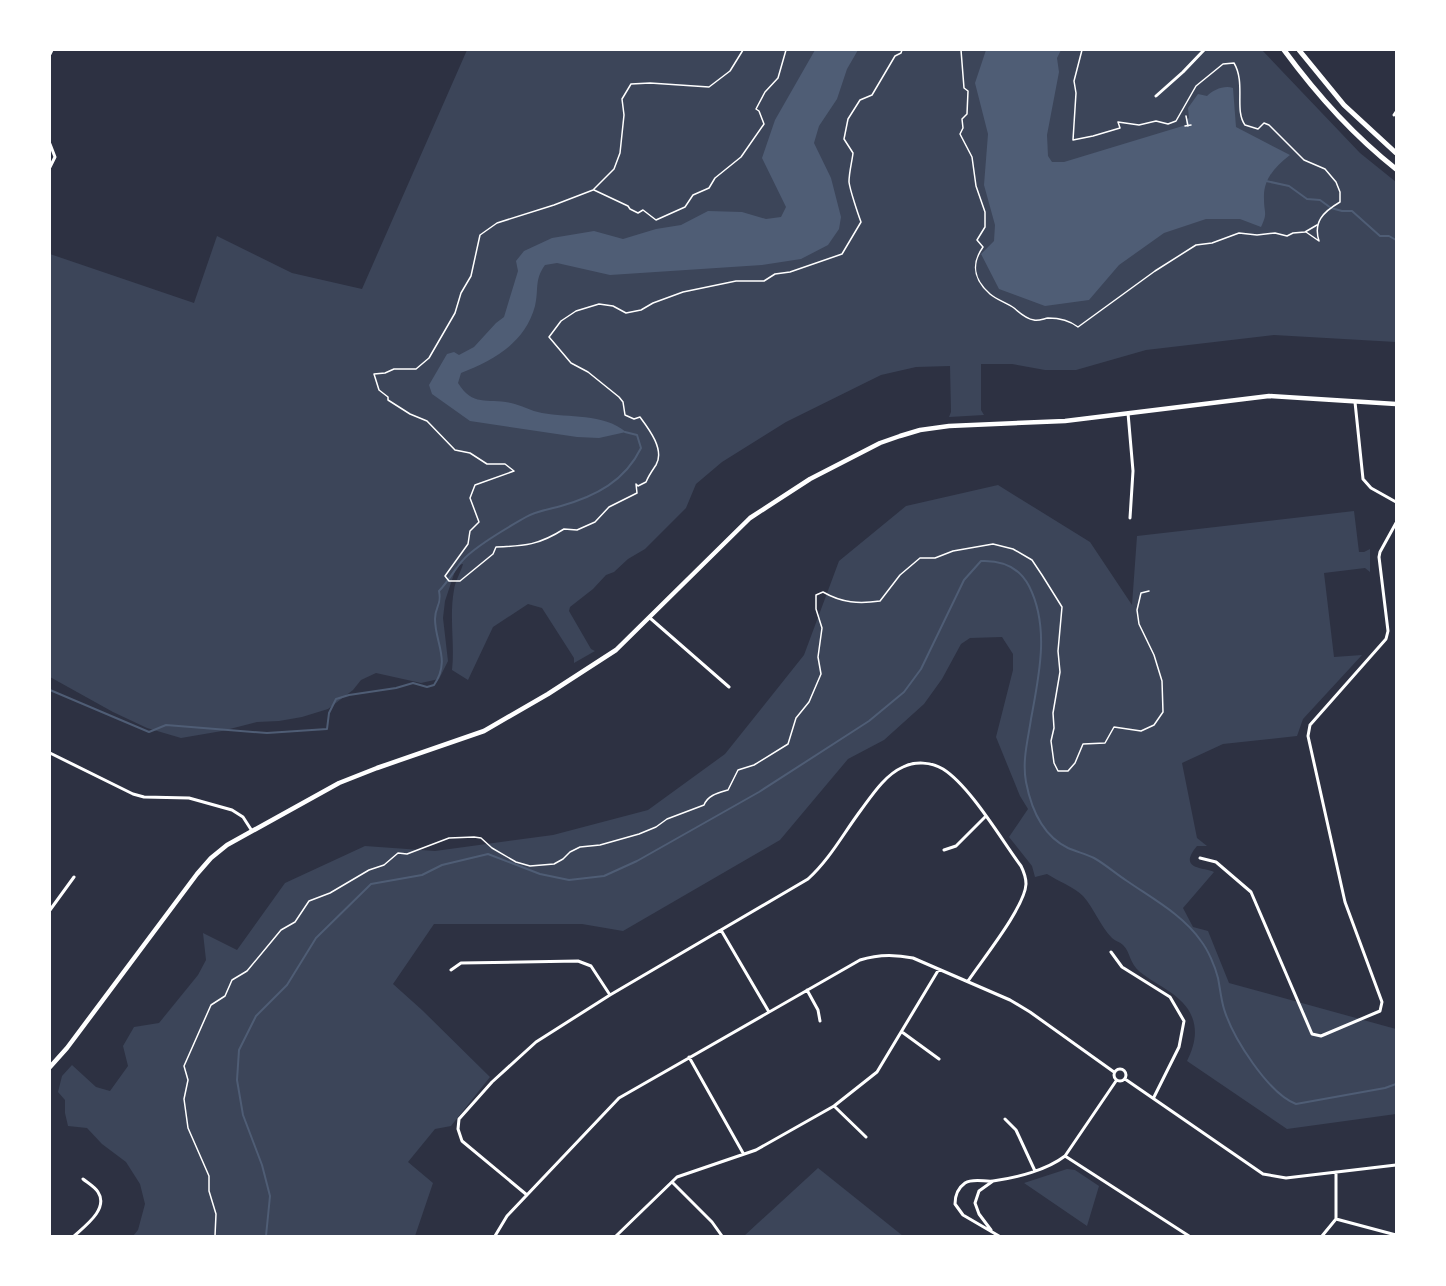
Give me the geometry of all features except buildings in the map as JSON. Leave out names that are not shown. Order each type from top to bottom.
[{"type":"highway","points":[[1284,50],[1334,112],[1359,138],[1396,169]]},
{"type":"highway","points":[[1299,50],[1344,105],[1396,153]]},
{"type":"main road","points":[[50,1067],[67,1048],[204,865],[218,851],[357,775],[471,736],[501,723],[616,650],[750,518],[810,480],[880,443],[909,433],[934,428],[1065,422],[1269,396],[1396,404]]},
{"type":"street","points":[[50,54],[52,50]]},
{"type":"street","points":[[1156,96],[1204,50]]},
{"type":"street","points":[[50,144],[55,157],[50,167]]},
{"type":"street","points":[[1355,402],[1363,479],[1371,488],[1396,502]]},
{"type":"street","points":[[1128,413],[1133,471],[1130,518]]},
{"type":"street","points":[[1200,858],[1216,862],[1251,891],[1312,1034],[1321,1036],[1380,1011],[1382,1002],[1345,902],[1308,736],[1310,725],[1386,639],[1388,631],[1379,557],[1396,523]]},
{"type":"street","points":[[650,618],[729,687]]},
{"type":"street","points":[[50,753],[144,798],[189,798],[232,810],[243,818],[252,831]]},
{"type":"street","points":[[527,1195],[462,1141],[458,1129],[459,1119],[492,1082],[536,1042],[610,995],[808,879],[833,852],[874,793],[903,767],[924,764],[943,769],[971,798],[1021,866],[1025,876],[1026,885],[1020,904],[968,981]]},
{"type":"street","points":[[944,850],[956,846],[985,817]]},
{"type":"street","points":[[50,910],[74,877]]},
{"type":"street","points":[[721,930],[769,1012]]},
{"type":"street","points":[[1111,952],[1122,967],[1170,998],[1184,1021],[1179,1047],[1154,1097]]},
{"type":"street","points":[[495,1236],[507,1216],[619,1098],[860,960],[874,956],[899,955],[913,958],[1010,1000],[1114,1072]]},
{"type":"street","points":[[451,970],[461,963],[578,961],[591,966],[610,995]]},
{"type":"street","points":[[616,1236],[677,1177],[756,1150],[834,1106],[877,1072],[939,969]]},
{"type":"street","points":[[807,990],[818,1010],[820,1021]]},
{"type":"street","points":[[902,1032],[939,1059]]},
{"type":"street","points":[[689,1057],[743,1153]]},
{"type":"street","points":[[1114,1072],[1118,1069],[1123,1070],[1126,1074],[1125,1079]]},
{"type":"street","points":[[1114,1072],[1116,1081]]},
{"type":"street","points":[[1125,1079],[1263,1174],[1286,1178],[1396,1165]]},
{"type":"street","points":[[1116,1081],[1121,1082],[1125,1079]]},
{"type":"street","points":[[999,1236],[963,1215],[955,1204],[957,1192],[970,1181],[993,1181],[1035,1171],[1057,1162],[1065,1156],[1116,1081]]},
{"type":"street","points":[[834,1106],[866,1137]]},
{"type":"street","points":[[1005,1119],[1016,1130],[1035,1171]]},
{"type":"street","points":[[1065,1156],[1189,1236]]},
{"type":"street","points":[[1322,1236],[1336,1219],[1336,1172]]},
{"type":"street","points":[[74,1236],[96,1215],[101,1204],[98,1190],[83,1179]]},
{"type":"street","points":[[992,1231],[979,1214],[975,1203],[979,1191],[993,1181]]},
{"type":"street","points":[[672,1182],[712,1222],[722,1236]]},
{"type":"street","points":[[1336,1219],[1396,1235]]},
{"type":"path","points":[[743,50],[730,71],[709,87],[631,84],[622,99],[624,115],[621,153],[614,169],[593,190],[496,223],[480,235],[471,276],[461,293],[455,313],[429,358],[416,369],[394,369],[374,374],[379,390],[388,397],[388,400],[410,414],[428,421],[455,450],[470,453],[487,464],[506,464],[514,471],[475,485],[470,498],[479,522],[470,531],[468,544],[445,576],[449,581],[460,581],[493,554],[496,547],[546,541],[564,529],[577,530],[596,522],[609,507],[637,493],[636,484],[638,486],[646,482],[656,465],[659,453],[653,433],[640,417],[634,419],[625,415],[623,402],[588,372],[572,363],[549,337],[561,321],[576,311],[599,303],[613,306],[626,313],[641,310],[683,292],[736,281],[764,281],[775,274],[790,272],[842,254],[861,222],[849,183],[853,153],[844,140],[848,119],[860,100],[872,95],[895,56],[902,50]]},
{"type":"path","points":[[593,190],[638,213],[643,210],[656,220],[685,207],[693,195],[709,188],[715,178],[741,158],[755,139],[764,124],[756,109],[765,92],[778,78],[786,50]]},
{"type":"path","points":[[961,50],[964,88],[968,91],[967,114],[962,119],[963,129],[960,134],[972,157],[976,186],[985,212],[985,227],[977,240],[983,247],[978,252],[974,266],[976,277],[991,295],[1014,308],[1019,314],[1035,321],[1047,318],[1069,320],[1078,327],[1155,271],[1196,245],[1212,243],[1239,233],[1257,235],[1275,232],[1287,236],[1305,232],[1317,225]]},
{"type":"path","points":[[1082,50],[1074,81],[1076,93],[1072,140],[1120,128],[1118,122],[1139,125],[1156,122],[1168,124],[1176,121],[1196,86],[1223,64],[1234,63],[1240,82],[1242,121],[1258,129],[1264,123],[1269,125],[1304,160],[1324,169],[1336,182],[1340,192],[1340,202],[1321,217],[1316,233],[1319,241],[1305,232]]},
{"type":"path","points":[[1186,116],[1188,126]]},
{"type":"path","points":[[215,1236],[216,1214],[209,1191],[209,1176],[188,1128],[184,1099],[188,1080],[184,1066],[211,1005],[225,996],[232,980],[247,971],[281,930],[295,922],[309,901],[330,893],[369,870],[384,865],[398,853],[406,854],[449,838],[481,838],[492,848],[516,862],[530,866],[554,864],[580,847],[619,840],[656,827],[668,819],[704,805],[706,799],[728,790],[738,770],[754,765],[788,744],[796,718],[813,692],[821,674],[818,657],[822,628],[816,609],[816,595],[824,592],[836,600],[862,604],[880,601],[900,575],[920,558],[935,558],[972,546],[993,544],[1013,549],[1032,560],[1062,607],[1058,651],[1060,672],[1053,713],[1054,728],[1051,750],[1059,771],[1068,771],[1075,763],[1083,744],[1105,743],[1114,727],[1141,731],[1154,725],[1163,712],[1162,681],[1154,655],[1139,624],[1137,610],[1141,593],[1149,591]]},
{"type":"shaded area","points":[[467,50],[1262,50],[1360,153],[1396,182],[1396,342],[1274,335],[1146,350],[1076,370],[1045,370],[1012,364],[981,364],[981,410],[984,415],[949,417],[951,412],[950,366],[916,367],[881,375],[786,422],[722,462],[696,484],[686,508],[645,549],[628,559],[614,572],[606,575],[593,589],[570,607],[569,611],[591,649],[595,651],[574,663],[574,658],[542,608],[528,604],[493,627],[468,680],[452,670],[453,600],[463,564],[457,565],[445,601],[443,618],[448,661],[439,679],[421,683],[376,673],[361,680],[353,690],[328,709],[302,717],[257,722],[181,738],[147,728],[50,677],[50,254],[194,303],[217,236],[292,273],[362,289]]},
{"type":"shaded area","points":[[815,50],[858,50],[847,69],[837,99],[819,126],[814,143],[831,178],[841,217],[839,229],[828,245],[801,259],[762,265],[610,275],[557,263],[545,265],[538,280],[535,306],[524,330],[516,340],[496,356],[461,373],[458,383],[469,396],[475,399],[511,403],[542,413],[596,419],[617,426],[626,432],[599,438],[577,437],[470,421],[432,394],[429,385],[447,354],[454,352],[459,355],[474,347],[504,317],[518,271],[516,261],[524,251],[552,238],[594,231],[623,239],[656,229],[681,225],[708,211],[742,212],[766,219],[781,217],[786,207],[762,158],[775,120]]},
{"type":"shaded area","points":[[986,50],[1061,50],[1057,58],[1059,72],[1047,135],[1048,156],[1052,162],[1064,162],[1186,125],[1186,120],[1189,118],[1188,108],[1198,94],[1207,96],[1219,89],[1233,88],[1236,127],[1290,155],[1268,179],[1264,192],[1265,216],[1261,227],[1240,219],[1206,219],[1164,233],[1119,265],[1089,300],[1045,306],[999,289],[981,254],[994,241],[995,225],[984,185],[988,134],[975,83]]},
{"type":"shaded area","points":[[998,485],[1090,542],[1132,605],[1137,536],[1354,511],[1359,552],[1370,549],[1370,572],[1365,568],[1324,573],[1334,657],[1362,655],[1303,719],[1297,736],[1223,744],[1182,763],[1197,838],[1207,846],[1197,846],[1190,859],[1191,863],[1214,872],[1183,908],[1193,927],[1208,931],[1229,983],[1396,1029],[1396,1114],[1287,1129],[1187,1061],[1195,1034],[1188,1009],[1177,997],[1136,969],[1126,948],[1113,939],[1079,893],[1047,874],[1035,877],[1032,866],[1009,837],[1028,809],[1020,796],[996,737],[1013,670],[1013,654],[1002,637],[970,638],[961,644],[942,679],[924,704],[884,740],[848,759],[780,840],[623,931],[582,924],[434,924],[393,984],[490,1077],[451,1126],[435,1129],[408,1162],[433,1183],[415,1236],[133,1236],[138,1230],[145,1204],[140,1184],[126,1162],[102,1144],[87,1128],[68,1126],[65,1100],[58,1092],[62,1076],[72,1065],[96,1087],[110,1091],[128,1066],[123,1046],[134,1027],[159,1023],[198,975],[206,960],[203,933],[237,950],[285,883],[365,846],[435,851],[553,835],[648,810],[725,754],[804,655],[839,561],[906,506]]},
{"type":"shaded area","points":[[818,1168],[903,1236],[744,1236]]},
{"type":"shaded area","points":[[1067,1169],[1075,1170],[1099,1186],[1087,1226],[1024,1183]]},
{"type":"waterway","points":[[1266,181],[1289,186],[1307,199],[1320,200],[1331,208],[1352,211],[1380,236],[1389,236],[1396,240]]},
{"type":"waterway","points":[[50,690],[149,732],[166,725],[267,733],[327,729],[329,713],[336,699],[349,695],[413,683],[427,687],[434,685],[439,676],[442,659],[435,619],[440,599],[439,591],[457,567],[496,534],[526,517],[586,497],[618,478],[627,470],[641,448],[637,435],[625,432]]},
{"type":"waterway","points":[[266,1236],[270,1196],[262,1165],[243,1115],[237,1080],[239,1050],[256,1016],[287,985],[316,938],[371,884],[422,875],[442,865],[488,854],[540,874],[569,880],[604,876],[637,861],[759,792],[869,721],[904,692],[921,669],[964,580],[981,561],[1003,563],[1015,569],[1029,586],[1039,618],[1041,652],[1026,750],[1025,774],[1031,802],[1045,829],[1059,843],[1098,860],[1186,923],[1209,953],[1218,978],[1224,1009],[1235,1035],[1263,1077],[1285,1098],[1296,1104],[1396,1084]]}]
